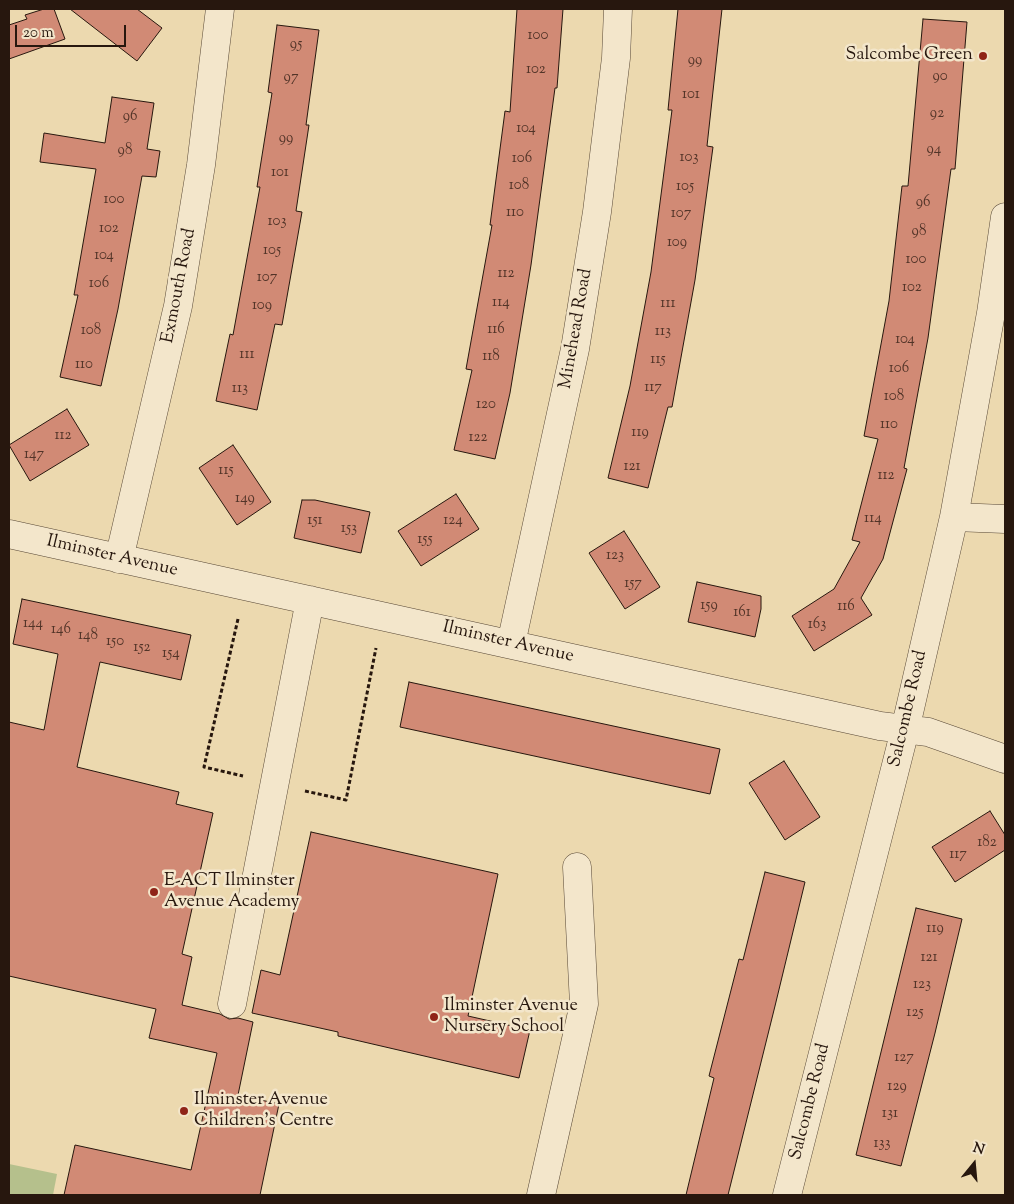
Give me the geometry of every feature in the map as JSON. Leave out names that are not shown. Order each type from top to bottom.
[{"type":"street","name":"Exmouth Road","points":[[119,559],[178,306],[202,165],[220,9]]},
{"type":"street","name":"Minehead Road","points":[[511,644],[575,349],[598,202],[616,58],[618,9]]},
{"type":"street","name":"Salcombe Road","points":[[787,1195],[905,730],[954,517],[991,313],[1005,217]]},
{"type":"street","points":[[954,517],[1005,519]]},
{"type":"street","name":"Ilminster Avenue","points":[[9,534],[905,730],[928,732],[1005,759]]},
{"type":"street","points":[[232,1004],[310,600]]},
{"type":"street","points":[[541,1195],[584,1004],[577,867]]},
{"type":"green space","points":[[9,1164],[57,1174],[53,1195],[9,1195]]},
{"type":"building","points":[[44,9],[54,9],[65,39],[9,59],[9,25],[27,19],[25,15]]},
{"type":"building","points":[[70,9],[137,9],[162,28],[137,61]]},
{"type":"building","points":[[517,9],[563,9],[557,88],[555,88],[531,265],[510,393],[495,459],[454,450],[472,370],[466,369],[492,225],[490,225],[505,111],[510,112]]},
{"type":"building","points":[[678,9],[722,9],[707,146],[713,147],[695,280],[672,407],[668,407],[648,488],[608,478],[630,386],[651,272],[672,110],[668,110]]},
{"type":"building","points":[[923,19],[967,22],[955,169],[951,169],[928,338],[904,468],[907,469],[883,559],[861,598],[872,615],[814,651],[792,616],[834,589],[860,542],[852,540],[878,439],[864,436],[889,301],[902,186],[908,186]]},
{"type":"building","points":[[277,25],[319,30],[306,125],[309,125],[296,211],[302,212],[282,325],[275,324],[257,410],[216,401],[230,334],[233,335],[260,187],[257,187],[272,93],[268,92]]},
{"type":"building","points":[[112,97],[154,103],[147,149],[160,151],[156,177],[142,176],[118,309],[101,386],[60,377],[78,295],[74,295],[96,169],[40,162],[44,133],[105,143]]},
{"type":"building","points":[[67,409],[89,445],[30,481],[9,445]]},
{"type":"building","points":[[233,445],[271,502],[237,525],[199,468]]},
{"type":"building","points":[[456,494],[479,529],[421,566],[398,531]]},
{"type":"building","points":[[302,500],[315,500],[370,512],[361,553],[294,538]]},
{"type":"building","points":[[624,531],[660,587],[625,609],[589,553]]},
{"type":"building","points":[[697,582],[761,596],[761,609],[755,637],[688,622]]},
{"type":"building","points":[[22,599],[191,635],[181,680],[100,662],[77,767],[179,792],[176,804],[213,813],[182,954],[192,957],[182,1005],[220,1014],[229,1019],[238,1018],[253,1022],[238,1095],[279,1104],[260,1195],[64,1195],[75,1145],[191,1170],[217,1053],[149,1038],[156,1009],[9,976],[9,722],[44,730],[58,654],[13,644]]},
{"type":"building","points":[[409,682],[720,749],[710,794],[400,727]]},
{"type":"building","points":[[784,761],[820,817],[785,840],[749,783]]},
{"type":"building","points":[[990,811],[1005,835],[1005,850],[955,882],[932,847]]},
{"type":"building","points":[[311,832],[498,874],[468,1016],[530,1030],[519,1078],[338,1036],[338,1032],[252,1013],[261,970],[280,975]]},
{"type":"building","points":[[765,872],[805,882],[775,1006],[728,1195],[686,1195],[714,1078],[709,1076],[739,959],[743,960]]},
{"type":"building","points":[[916,908],[962,919],[901,1166],[856,1155]]},
{"type":"place","name":"Salcombe Green","points":[[983,56]]},
{"type":"place","name":"E-ACT Ilminster Avenue Academy","points":[[154,892]]},
{"type":"place","name":"Ilminster Avenue Nursery School","points":[[434,1017]]},
{"type":"place","name":"Ilminster Avenue Children's Centre","points":[[184,1111]]}]
